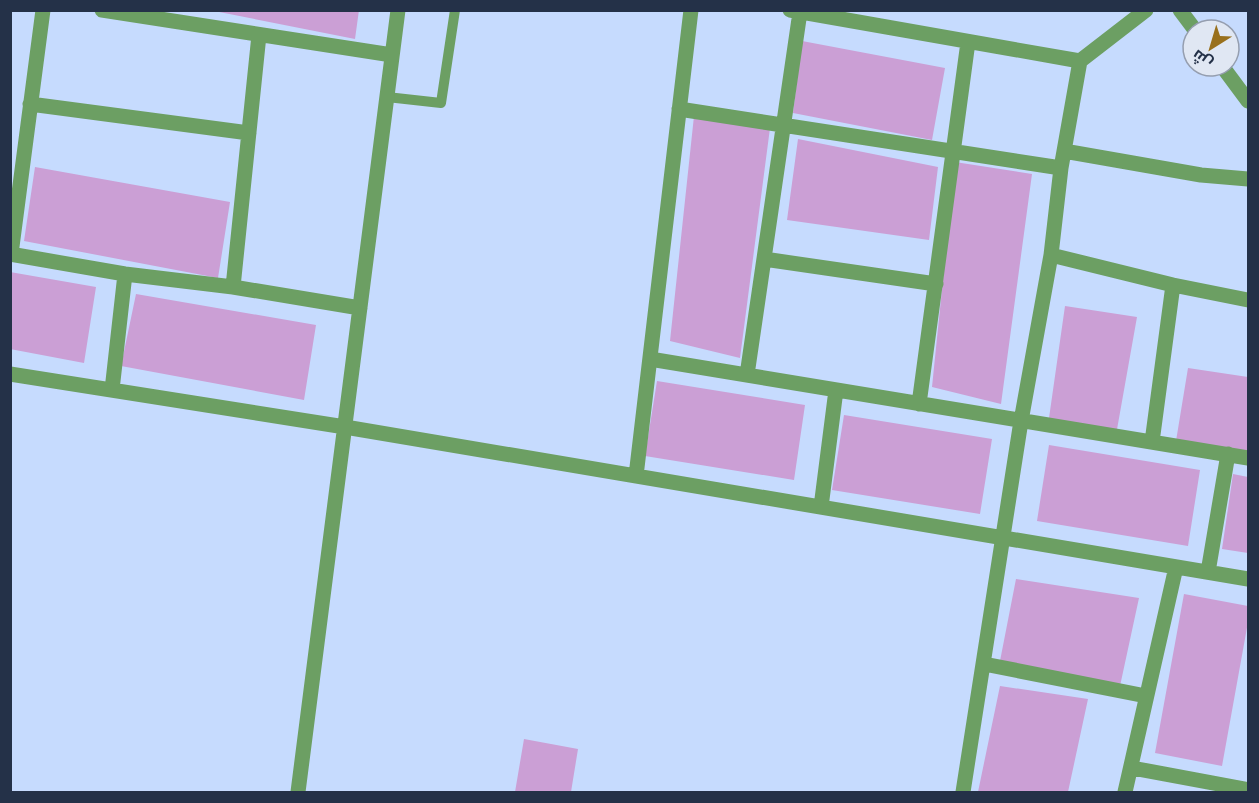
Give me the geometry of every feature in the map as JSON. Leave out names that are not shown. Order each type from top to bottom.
[{"type":"street","points":[[43,10],[11,254],[125,274],[233,286],[360,308]]},
{"type":"street","points":[[102,10],[150,14],[259,35],[392,55]]},
{"type":"street","points":[[298,792],[398,10]]},
{"type":"street","points":[[636,476],[691,10]]},
{"type":"street","points":[[963,792],[1021,420],[1051,255],[1061,168],[1080,61],[1146,10]]},
{"type":"street","points":[[747,375],[784,125],[795,11],[1080,61]]},
{"type":"street","points":[[233,286],[259,35]]},
{"type":"street","points":[[919,404],[968,42]]},
{"type":"street","points":[[1231,78],[1248,101]]},
{"type":"street","points":[[30,104],[249,134]]},
{"type":"street","points":[[679,109],[1061,168]]},
{"type":"street","points":[[1064,150],[1201,176],[1248,179]]},
{"type":"street","points":[[1051,255],[1173,285],[1248,300]]},
{"type":"street","points":[[764,259],[936,284]]},
{"type":"street","points":[[112,390],[125,274]]},
{"type":"street","points":[[1152,442],[1173,285]]},
{"type":"street","points":[[650,359],[1248,458]]},
{"type":"street","points":[[10,374],[345,427],[1248,579]]},
{"type":"street","points":[[821,507],[836,390]]},
{"type":"street","points":[[1208,572],[1228,454]]},
{"type":"street","points":[[1125,792],[1176,567]]},
{"type":"street","points":[[984,664],[1146,696]]},
{"type":"street","points":[[1132,768],[1246,785]]},
{"type":"lane","points":[[387,97],[441,103],[455,10]]},
{"type":"building","points":[[209,10],[359,10],[355,39]]},
{"type":"building","points":[[802,41],[945,68],[932,140],[793,113]]},
{"type":"building","points":[[694,116],[770,128],[740,358],[670,341]]},
{"type":"building","points":[[798,139],[938,167],[929,240],[787,220]]},
{"type":"building","points":[[955,162],[1032,174],[1001,404],[932,387]]},
{"type":"building","points":[[35,167],[230,202],[218,278],[24,241]]},
{"type":"building","points":[[10,272],[96,287],[84,363],[10,349]]},
{"type":"building","points":[[136,294],[316,325],[304,400],[121,366]]},
{"type":"building","points":[[1065,306],[1137,317],[1116,435],[1048,425]]},
{"type":"building","points":[[1188,368],[1248,377],[1248,452],[1176,441]]},
{"type":"building","points":[[657,381],[805,405],[794,480],[645,456]]},
{"type":"building","points":[[844,415],[992,439],[980,514],[832,490]]},
{"type":"building","points":[[1049,445],[1200,470],[1188,546],[1037,521]]},
{"type":"building","points":[[1233,474],[1248,477],[1248,553],[1222,549]]},
{"type":"building","points":[[1016,579],[1139,598],[1120,686],[1000,661]]},
{"type":"building","points":[[1184,594],[1248,606],[1248,622],[1222,766],[1155,753]]},
{"type":"building","points":[[1000,686],[1088,699],[1068,792],[978,792]]},
{"type":"building","points":[[524,739],[578,749],[571,792],[515,792]]}]
